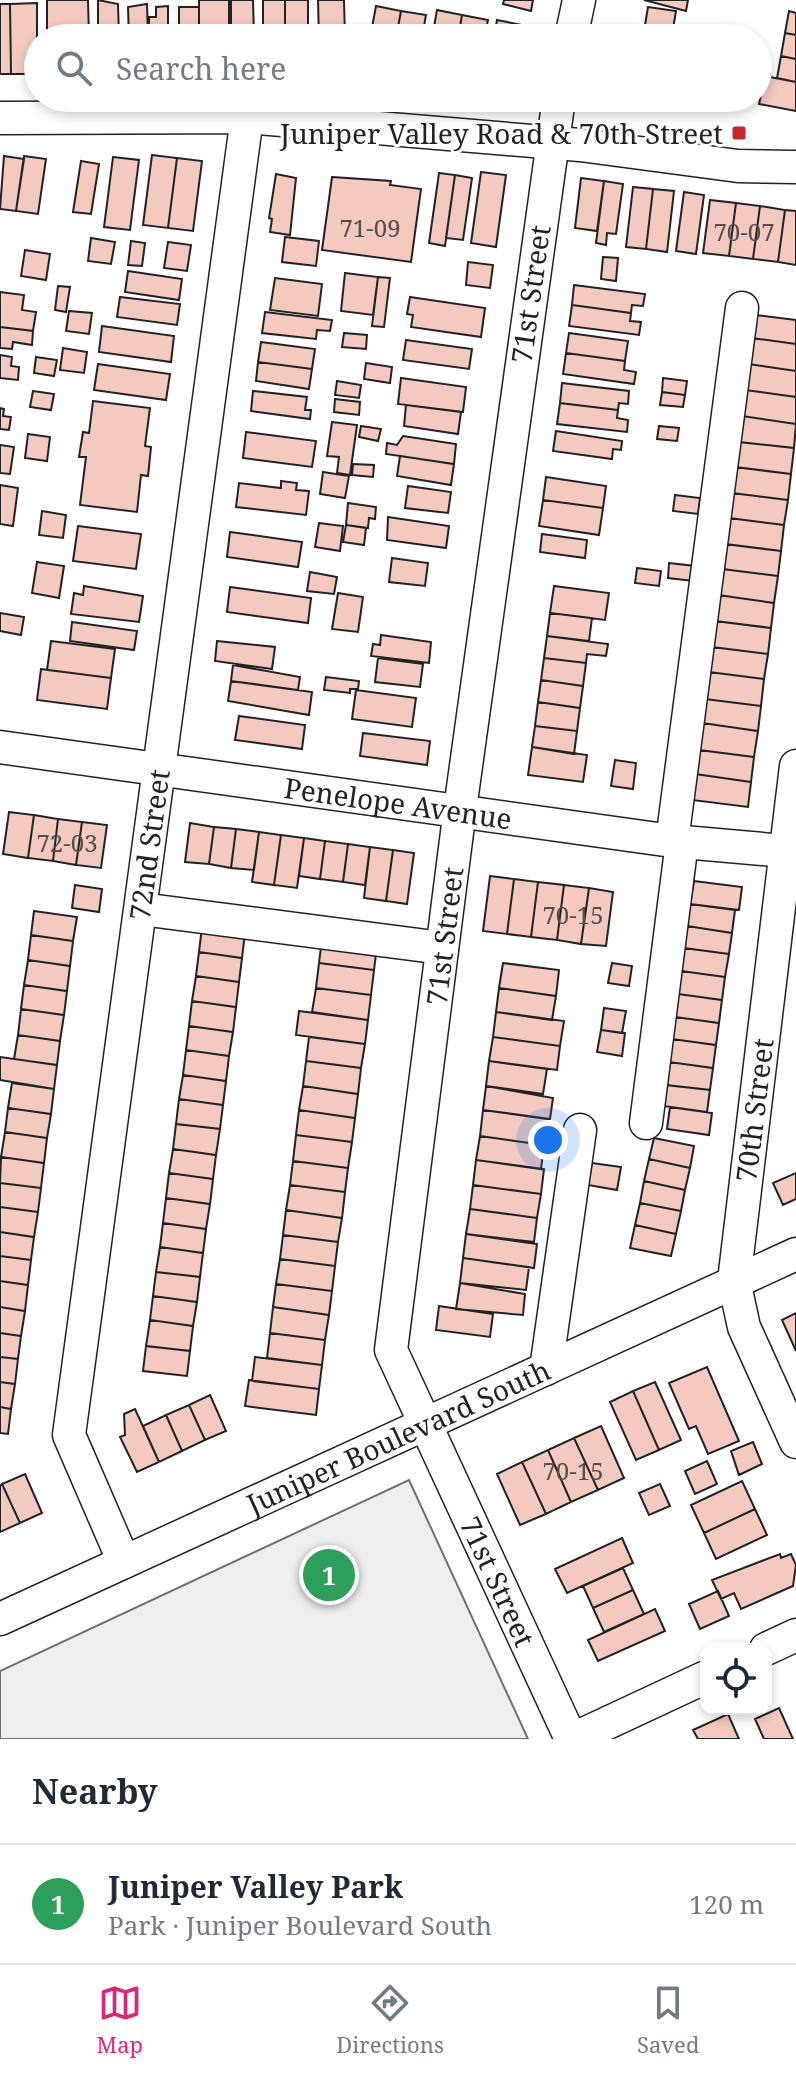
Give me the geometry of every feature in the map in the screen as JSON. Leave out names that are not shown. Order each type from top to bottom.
[{"type":"street","points":[[574,24],[579,0]]},
{"type":"street","name":"71st Street","points":[[557,112],[460,809],[391,1350],[572,1739]]},
{"type":"street","points":[[0,118],[247,117],[551,143],[738,166],[796,167]]},
{"type":"street","name":"72nd Street","points":[[124,1562],[69,1435],[247,117]]},
{"type":"street","points":[[646,1123],[742,308]]},
{"type":"street","name":"Penelope Avenue","points":[[1,753],[160,769],[677,841],[791,852]]},
{"type":"street","name":"70th Street","points":[[796,766],[791,852],[734,1281],[744,1327],[796,1442]]},
{"type":"street","points":[[141,909],[442,948]]},
{"type":"street","points":[[546,1369],[580,1130]]},
{"type":"street","name":"Juniper Boulevard South","points":[[0,1619],[796,1254]]},
{"type":"street","points":[[772,1646],[796,1635]]},
{"type":"street","points":[[572,1739],[700,1680]]},
{"type":"shaded area","points":[[409,1480],[528,1739],[0,1739],[0,1671]]},
{"type":"building","points":[[47,0],[88,0],[89,24],[47,24]]},
{"type":"building","points":[[98,0],[118,4],[119,24],[98,24]]},
{"type":"building","points":[[199,0],[229,0],[229,24],[199,24]]},
{"type":"building","points":[[231,0],[253,0],[254,24],[231,24]]},
{"type":"building","points":[[263,0],[285,0],[285,24],[263,24]]},
{"type":"building","points":[[285,0],[308,0],[308,24],[285,24]]},
{"type":"building","points":[[318,0],[344,0],[345,24],[319,24]]},
{"type":"building","points":[[504,0],[533,0],[531,11],[503,4]]},
{"type":"building","points":[[644,0],[688,0],[686,11]]},
{"type":"building","points":[[37,3],[37,24],[24,24],[24,74],[11,74],[10,4]]},
{"type":"building","points":[[0,4],[10,4],[11,74],[0,74]]},
{"type":"building","points":[[147,4],[148,24],[129,24],[128,7]]},
{"type":"building","points":[[168,6],[168,24],[149,24],[149,17],[156,17],[156,7]]},
{"type":"building","points":[[376,6],[401,11],[399,24],[373,24]]},
{"type":"building","points":[[179,7],[199,7],[199,24],[179,24]]},
{"type":"building","points":[[648,7],[676,11],[674,24],[645,24]]},
{"type":"building","points":[[437,10],[462,15],[460,24],[434,24]]},
{"type":"building","points":[[401,11],[426,15],[424,24],[399,24]]},
{"type":"building","points":[[789,11],[796,13],[796,35],[785,33]]},
{"type":"building","points":[[462,15],[488,20],[487,24],[460,24]]},
{"type":"building","points":[[497,20],[517,24],[496,24]]},
{"type":"building","points":[[785,33],[796,35],[796,59],[781,56]]},
{"type":"building","points":[[781,56],[796,59],[796,82],[777,78]]},
{"type":"building","points":[[772,77],[796,82],[796,111],[772,106]]},
{"type":"building","points":[[152,155],[177,158],[168,228],[143,225]]},
{"type":"building","points":[[4,156],[24,159],[16,211],[0,209]]},
{"type":"building","points":[[24,156],[46,159],[38,214],[16,211]]},
{"type":"building","points":[[113,157],[139,160],[130,230],[104,227]]},
{"type":"building","points":[[177,158],[202,161],[193,231],[168,228]]},
{"type":"building","points":[[81,161],[99,164],[91,214],[73,212]]},
{"type":"building","points":[[481,172],[506,175],[496,247],[471,243]]},
{"type":"building","points":[[439,173],[455,175],[445,246],[429,243]]},
{"type":"building","points":[[276,174],[296,178],[290,235],[270,232],[272,219],[269,218]]},
{"type":"building","points":[[455,175],[472,178],[463,240],[446,238]]},
{"type":"building","points":[[332,177],[391,181],[390,185],[421,189],[411,262],[322,250]]},
{"type":"building","points":[[581,178],[604,181],[597,231],[575,228]]},
{"type":"building","points":[[604,181],[623,184],[616,234],[607,233],[606,245],[596,243]]},
{"type":"building","points":[[633,187],[653,189],[646,249],[626,247]]},
{"type":"building","points":[[653,189],[674,191],[667,252],[646,249]]},
{"type":"building","points":[[684,192],[704,195],[696,254],[676,251]]},
{"type":"building","points":[[710,200],[736,203],[729,256],[703,253]]},
{"type":"building","points":[[736,203],[760,206],[753,259],[729,256]]},
{"type":"building","points":[[760,206],[785,210],[778,262],[753,259]]},
{"type":"building","points":[[785,210],[796,211],[796,265],[778,262]]},
{"type":"building","points":[[285,237],[319,241],[316,266],[282,262]]},
{"type":"building","points":[[91,238],[115,242],[111,264],[88,261]]},
{"type":"building","points":[[131,241],[145,243],[142,266],[128,265]]},
{"type":"building","points":[[168,242],[191,245],[187,271],[164,268]]},
{"type":"building","points":[[25,250],[50,254],[46,280],[21,276]]},
{"type":"building","points":[[603,257],[618,258],[616,281],[601,279]]},
{"type":"building","points":[[468,262],[493,265],[490,288],[466,285]]},
{"type":"building","points":[[128,271],[182,279],[179,300],[125,292]]},
{"type":"building","points":[[345,273],[378,277],[373,315],[341,311]]},
{"type":"building","points":[[378,277],[390,278],[384,327],[372,326]]},
{"type":"building","points":[[275,278],[322,284],[318,316],[270,310]]},
{"type":"building","points":[[574,285],[645,294],[643,306],[632,305],[631,313],[572,305]]},
{"type":"building","points":[[58,286],[70,287],[66,312],[55,310]]},
{"type":"building","points":[[0,292],[24,295],[22,310],[36,312],[33,331],[0,327]]},
{"type":"building","points":[[120,297],[180,304],[177,325],[117,317]]},
{"type":"building","points":[[410,297],[485,308],[481,337],[411,327],[413,315],[407,314]]},
{"type":"building","points":[[572,305],[631,313],[630,321],[641,322],[639,335],[569,326]]},
{"type":"building","points":[[69,311],[92,313],[89,334],[66,331]]},
{"type":"building","points":[[265,312],[332,320],[330,331],[317,330],[316,339],[262,333]]},
{"type":"building","points":[[755,315],[796,320],[796,344],[752,338]]},
{"type":"building","points":[[102,326],[174,336],[171,362],[99,352]]},
{"type":"building","points":[[0,327],[33,331],[32,345],[13,342],[12,349],[0,348]]},
{"type":"building","points":[[344,333],[367,335],[366,349],[342,347]]},
{"type":"building","points":[[569,333],[628,341],[625,361],[566,353]]},
{"type":"building","points":[[752,338],[796,344],[796,371],[748,364]]},
{"type":"building","points":[[406,340],[472,349],[469,369],[403,360]]},
{"type":"building","points":[[261,342],[315,349],[312,369],[258,362]]},
{"type":"building","points":[[63,348],[87,352],[84,373],[60,370]]},
{"type":"building","points":[[566,353],[625,361],[624,370],[636,372],[634,384],[563,374]]},
{"type":"building","points":[[0,355],[12,357],[11,366],[19,367],[18,380],[0,378]]},
{"type":"building","points":[[36,357],[57,360],[54,376],[34,373]]},
{"type":"building","points":[[258,362],[312,369],[309,389],[256,381]]},
{"type":"building","points":[[366,363],[392,367],[390,383],[364,379]]},
{"type":"building","points":[[98,364],[170,374],[166,400],[94,390]]},
{"type":"building","points":[[748,364],[796,371],[796,397],[745,390]]},
{"type":"building","points":[[401,378],[466,387],[463,412],[398,404]]},
{"type":"building","points":[[663,378],[687,381],[685,395],[662,392]]},
{"type":"building","points":[[337,381],[361,385],[359,398],[335,395]]},
{"type":"building","points":[[562,383],[629,391],[628,404],[619,403],[618,410],[560,403]]},
{"type":"building","points":[[745,390],[796,397],[796,424],[742,416]]},
{"type":"building","points":[[33,391],[54,394],[51,410],[30,407]]},
{"type":"building","points":[[253,391],[307,397],[305,410],[311,410],[310,419],[251,411]]},
{"type":"building","points":[[662,392],[685,395],[683,407],[660,405]]},
{"type":"building","points":[[335,399],[360,402],[359,415],[334,412]]},
{"type":"building","points":[[93,401],[150,408],[145,446],[151,447],[148,476],[141,475],[137,512],[80,505],[86,457],[79,457],[83,432],[89,433]]},
{"type":"building","points":[[560,403],[618,410],[617,418],[628,420],[627,432],[557,424]]},
{"type":"building","points":[[406,405],[461,412],[458,434],[404,426]]},
{"type":"building","points":[[0,408],[4,409],[3,416],[11,417],[9,430],[0,429]]},
{"type":"building","points":[[742,416],[796,424],[794,448],[739,442]]},
{"type":"building","points":[[332,422],[357,425],[350,475],[337,473],[339,457],[327,456]]},
{"type":"building","points":[[361,426],[381,429],[378,441],[359,437]]},
{"type":"building","points":[[659,426],[679,428],[677,441],[657,439]]},
{"type":"building","points":[[556,431],[622,441],[621,450],[613,449],[612,459],[553,451]]},
{"type":"building","points":[[246,432],[316,441],[312,467],[243,458]]},
{"type":"building","points":[[28,434],[50,437],[47,461],[25,458]]},
{"type":"building","points":[[403,436],[456,444],[454,464],[386,454],[387,443],[397,445]]},
{"type":"building","points":[[739,442],[794,448],[791,474],[735,467]]},
{"type":"building","points":[[0,445],[14,447],[10,474],[0,473]]},
{"type":"building","points":[[400,456],[454,464],[451,485],[397,476]]},
{"type":"building","points":[[353,464],[374,465],[373,477],[352,475]]},
{"type":"building","points":[[735,467],[791,474],[788,500],[732,493]]},
{"type":"building","points":[[323,472],[349,476],[345,498],[320,494]]},
{"type":"building","points":[[546,477],[606,486],[603,508],[543,500]]},
{"type":"building","points":[[281,481],[297,483],[296,490],[309,491],[306,515],[236,507],[239,483],[281,488]]},
{"type":"building","points":[[0,485],[18,488],[13,526],[0,524]]},
{"type":"building","points":[[408,486],[451,492],[448,513],[405,508]]},
{"type":"building","points":[[732,493],[788,500],[784,525],[729,518]]},
{"type":"building","points":[[675,495],[700,498],[698,514],[673,511]]},
{"type":"building","points":[[543,500],[603,508],[599,535],[539,526]]},
{"type":"building","points":[[348,503],[376,507],[375,519],[369,518],[368,528],[346,525]]},
{"type":"building","points":[[42,511],[66,515],[63,538],[39,535]]},
{"type":"building","points":[[388,517],[449,526],[446,548],[387,540]]},
{"type":"building","points":[[729,518],[784,525],[781,551],[725,544]]},
{"type":"building","points":[[319,523],[343,526],[340,551],[315,547]]},
{"type":"building","points":[[346,525],[366,528],[364,545],[343,542]]},
{"type":"building","points":[[78,526],[141,534],[136,569],[73,561]]},
{"type":"building","points":[[230,532],[302,542],[298,567],[227,557]]},
{"type":"building","points":[[542,534],[587,540],[585,558],[540,552]]},
{"type":"building","points":[[725,544],[781,551],[778,576],[722,569]]},
{"type":"building","points":[[392,558],[428,563],[425,586],[389,582]]},
{"type":"building","points":[[37,562],[64,566],[59,598],[32,593]]},
{"type":"building","points":[[669,563],[695,566],[693,581],[668,578]]},
{"type":"building","points":[[637,568],[661,571],[659,586],[635,583]]},
{"type":"building","points":[[722,569],[778,576],[774,603],[718,595]]},
{"type":"building","points":[[310,572],[337,577],[334,594],[307,591]]},
{"type":"building","points":[[84,586],[143,596],[139,622],[71,614],[74,593],[83,595]]},
{"type":"building","points":[[554,586],[609,593],[605,620],[550,613]]},
{"type":"building","points":[[230,587],[311,598],[308,623],[227,612]]},
{"type":"building","points":[[338,593],[363,597],[358,632],[332,629]]},
{"type":"building","points":[[718,595],[774,603],[771,628],[715,621]]},
{"type":"building","points":[[0,613],[24,617],[21,635],[0,631]]},
{"type":"building","points":[[550,613],[592,618],[589,641],[547,636]]},
{"type":"building","points":[[715,621],[771,628],[768,654],[712,647]]},
{"type":"building","points":[[72,622],[137,631],[134,650],[70,641]]},
{"type":"building","points":[[381,635],[431,642],[429,663],[371,656],[373,644],[380,645]]},
{"type":"building","points":[[547,636],[608,644],[606,656],[587,654],[586,663],[544,658]]},
{"type":"building","points":[[51,641],[115,649],[111,678],[47,670]]},
{"type":"building","points":[[217,641],[275,647],[272,669],[215,661]]},
{"type":"building","points":[[712,647],[768,654],[764,679],[709,672]]},
{"type":"building","points":[[378,658],[423,664],[420,687],[375,682]]},
{"type":"building","points":[[544,658],[586,663],[583,686],[541,680]]},
{"type":"building","points":[[233,665],[300,677],[298,690],[231,681]]},
{"type":"building","points":[[41,669],[111,678],[107,709],[37,700]]},
{"type":"building","points":[[709,672],[764,679],[761,706],[705,699]]},
{"type":"building","points":[[326,677],[359,681],[358,689],[350,689],[350,693],[324,690]]},
{"type":"building","points":[[541,680],[583,686],[580,708],[538,702]]},
{"type":"building","points":[[231,681],[312,692],[309,715],[228,701]]},
{"type":"building","points":[[356,690],[416,698],[412,727],[352,719]]},
{"type":"building","points":[[705,699],[761,706],[758,731],[702,723]]},
{"type":"building","points":[[538,702],[580,708],[577,731],[535,726]]},
{"type":"building","points":[[239,716],[305,725],[302,749],[235,740]]},
{"type":"building","points":[[702,723],[758,731],[754,757],[699,750]]},
{"type":"building","points":[[535,726],[577,731],[574,754],[532,747]]},
{"type":"building","points":[[363,733],[430,741],[427,765],[360,756]]},
{"type":"building","points":[[532,747],[587,755],[583,782],[528,775]]},
{"type":"building","points":[[699,750],[754,757],[751,782],[695,774]]},
{"type":"building","points":[[615,760],[636,763],[633,789],[611,786]]},
{"type":"building","points":[[695,774],[751,782],[748,807],[692,800]]},
{"type":"building","points":[[9,812],[34,815],[28,858],[3,854]]},
{"type":"building","points":[[34,815],[58,819],[53,861],[28,858]]},
{"type":"building","points":[[58,819],[82,822],[76,865],[53,861]]},
{"type":"building","points":[[82,822],[107,825],[101,868],[76,865]]},
{"type":"building","points":[[190,823],[214,827],[209,864],[185,862]]},
{"type":"building","points":[[214,827],[236,829],[231,868],[209,864]]},
{"type":"building","points":[[236,829],[259,832],[254,870],[231,868]]},
{"type":"building","points":[[259,832],[281,835],[274,885],[252,882]]},
{"type":"building","points":[[281,835],[304,838],[297,888],[274,885]]},
{"type":"building","points":[[304,838],[325,841],[320,879],[299,876]]},
{"type":"building","points":[[325,841],[348,844],[343,882],[320,879]]},
{"type":"building","points":[[348,844],[370,847],[365,885],[343,882]]},
{"type":"building","points":[[370,847],[393,850],[386,901],[364,898]]},
{"type":"building","points":[[393,850],[414,853],[407,904],[386,901]]},
{"type":"building","points":[[490,876],[514,879],[507,934],[483,931]]},
{"type":"building","points":[[514,879],[538,882],[531,937],[507,934]]},
{"type":"building","points":[[694,881],[742,887],[739,910],[690,904]]},
{"type":"building","points":[[538,882],[564,885],[557,940],[531,937]]},
{"type":"building","points":[[75,885],[102,889],[99,912],[72,908]]},
{"type":"building","points":[[564,885],[589,888],[581,944],[557,940]]},
{"type":"building","points":[[589,888],[613,892],[606,946],[581,944]]},
{"type":"building","points":[[690,904],[735,910],[732,933],[687,926]]},
{"type":"building","points":[[34,911],[77,917],[73,941],[31,935]]},
{"type":"building","points":[[687,926],[732,933],[729,954],[684,948]]},
{"type":"building","points":[[202,927],[245,933],[242,958],[199,952]]},
{"type":"building","points":[[31,935],[73,941],[70,966],[28,960]]},
{"type":"building","points":[[322,939],[377,946],[374,970],[319,963]]},
{"type":"building","points":[[684,948],[729,954],[725,977],[681,971]]},
{"type":"building","points":[[199,952],[242,958],[239,982],[196,976]]},
{"type":"building","points":[[28,960],[70,966],[67,991],[24,985]]},
{"type":"building","points":[[319,963],[374,970],[371,995],[316,988]]},
{"type":"building","points":[[503,963],[559,970],[556,996],[499,988]]},
{"type":"building","points":[[612,963],[632,966],[629,986],[608,983]]},
{"type":"building","points":[[681,971],[725,977],[722,1000],[678,994]]},
{"type":"building","points":[[196,976],[239,982],[236,1007],[192,1001]]},
{"type":"building","points":[[24,985],[67,991],[64,1015],[21,1009]]},
{"type":"building","points":[[316,988],[371,995],[368,1020],[312,1012]]},
{"type":"building","points":[[499,988],[556,996],[552,1020],[496,1012]]},
{"type":"building","points":[[678,994],[722,1000],[719,1023],[675,1017]]},
{"type":"building","points":[[192,1001],[236,1007],[233,1032],[189,1026]]},
{"type":"building","points":[[604,1008],[626,1011],[622,1033],[601,1030]]},
{"type":"building","points":[[21,1009],[64,1015],[60,1041],[18,1035]]},
{"type":"building","points":[[299,1011],[368,1020],[365,1044],[296,1035]]},
{"type":"building","points":[[496,1012],[564,1021],[560,1046],[493,1037]]},
{"type":"building","points":[[675,1017],[719,1023],[716,1045],[672,1039]]},
{"type":"building","points":[[189,1026],[233,1032],[229,1056],[186,1050]]},
{"type":"building","points":[[601,1030],[625,1033],[622,1056],[597,1052]]},
{"type":"building","points":[[18,1035],[60,1041],[57,1065],[14,1059]]},
{"type":"building","points":[[309,1037],[365,1044],[361,1068],[306,1061]]},
{"type":"building","points":[[493,1037],[560,1046],[557,1070],[489,1061]]},
{"type":"building","points":[[672,1039],[716,1045],[713,1068],[669,1062]]},
{"type":"building","points":[[186,1050],[229,1056],[226,1081],[183,1075]]},
{"type":"building","points":[[0,1057],[57,1065],[54,1089],[0,1080]]},
{"type":"building","points":[[306,1061],[361,1068],[358,1094],[303,1086]]},
{"type":"building","points":[[489,1061],[547,1069],[543,1094],[486,1086]]},
{"type":"building","points":[[669,1062],[713,1068],[710,1090],[666,1085]]},
{"type":"building","points":[[183,1075],[226,1081],[223,1105],[179,1099]]},
{"type":"building","points":[[12,1083],[54,1089],[51,1114],[8,1108]]},
{"type":"building","points":[[666,1085],[710,1090],[707,1112],[663,1106]]},
{"type":"building","points":[[303,1086],[358,1094],[355,1118],[299,1110]]},
{"type":"building","points":[[486,1086],[553,1098],[550,1119],[483,1110]]},
{"type":"building","points":[[179,1099],[223,1105],[220,1129],[176,1124]]},
{"type":"building","points":[[670,1107],[712,1113],[709,1135],[667,1129]]},
{"type":"building","points":[[8,1108],[51,1114],[47,1138],[5,1132]]},
{"type":"building","points":[[299,1110],[355,1118],[352,1142],[296,1135]]},
{"type":"building","points":[[483,1110],[547,1119],[544,1145],[480,1136]]},
{"type":"building","points":[[176,1124],[220,1129],[216,1155],[173,1149]]},
{"type":"building","points":[[5,1132],[47,1138],[44,1163],[1,1157]]},
{"type":"building","points":[[296,1135],[352,1142],[348,1168],[293,1161]]},
{"type":"building","points":[[480,1136],[544,1145],[541,1169],[476,1160]]},
{"type":"building","points":[[654,1138],[694,1146],[690,1168],[649,1159]]},
{"type":"building","points":[[173,1149],[216,1155],[213,1179],[169,1173]]},
{"type":"building","points":[[1,1157],[44,1163],[41,1188],[0,1183]]},
{"type":"building","points":[[649,1159],[690,1168],[685,1190],[644,1181]]},
{"type":"building","points":[[476,1160],[544,1169],[541,1194],[473,1185]]},
{"type":"building","points":[[293,1161],[348,1168],[345,1192],[290,1185]]},
{"type":"building","points":[[592,1163],[621,1167],[617,1190],[588,1185]]},
{"type":"building","points":[[169,1173],[213,1179],[210,1204],[166,1198]]},
{"type":"building","points":[[796,1173],[796,1199],[783,1205],[773,1183]]},
{"type":"building","points":[[644,1181],[685,1190],[681,1211],[640,1203]]},
{"type":"building","points":[[0,1183],[41,1188],[38,1212],[0,1207]]},
{"type":"building","points":[[290,1185],[345,1192],[342,1218],[286,1210]]},
{"type":"building","points":[[473,1185],[541,1194],[537,1218],[470,1209]]},
{"type":"building","points":[[166,1198],[210,1204],[206,1229],[163,1223]]},
{"type":"building","points":[[640,1203],[681,1211],[676,1234],[635,1225]]},
{"type":"building","points":[[0,1207],[38,1212],[34,1237],[0,1232]]},
{"type":"building","points":[[470,1209],[537,1218],[534,1242],[466,1234]]},
{"type":"building","points":[[286,1210],[342,1218],[338,1242],[283,1235]]},
{"type":"building","points":[[163,1223],[206,1229],[203,1253],[160,1247]]},
{"type":"building","points":[[635,1225],[676,1234],[671,1256],[630,1248]]},
{"type":"building","points":[[0,1232],[34,1237],[31,1260],[0,1256]]},
{"type":"building","points":[[466,1234],[537,1244],[534,1268],[463,1258]]},
{"type":"building","points":[[283,1235],[338,1242],[335,1266],[280,1259]]},
{"type":"building","points":[[160,1247],[203,1253],[200,1277],[156,1272]]},
{"type":"building","points":[[0,1256],[31,1260],[28,1285],[0,1281]]},
{"type":"building","points":[[463,1258],[529,1267],[526,1290],[460,1283]]},
{"type":"building","points":[[280,1259],[335,1266],[332,1291],[276,1284]]},
{"type":"building","points":[[156,1272],[200,1277],[197,1302],[153,1296]]},
{"type":"building","points":[[0,1281],[28,1285],[25,1311],[0,1307]]},
{"type":"building","points":[[460,1283],[525,1294],[523,1315],[456,1309]]},
{"type":"building","points":[[276,1284],[332,1291],[329,1315],[273,1307]]},
{"type":"building","points":[[153,1296],[197,1302],[193,1326],[150,1320]]},
{"type":"building","points":[[439,1306],[493,1314],[490,1337],[436,1330]]},
{"type":"building","points":[[0,1307],[25,1311],[21,1336],[0,1333]]},
{"type":"building","points":[[273,1307],[329,1315],[325,1340],[270,1333]]},
{"type":"building","points":[[796,1313],[796,1351],[782,1320]]},
{"type":"building","points":[[150,1320],[193,1326],[190,1351],[146,1346]]},
{"type":"building","points":[[0,1333],[21,1336],[18,1359],[0,1357]]},
{"type":"building","points":[[270,1333],[325,1340],[322,1365],[267,1358]]},
{"type":"building","points":[[146,1346],[190,1351],[187,1376],[143,1371]]},
{"type":"building","points":[[0,1357],[18,1359],[15,1384],[0,1382]]},
{"type":"building","points":[[255,1357],[322,1365],[319,1389],[252,1381]]},
{"type":"building","points":[[707,1367],[739,1441],[708,1454],[696,1426],[689,1429],[669,1383]]},
{"type":"building","points":[[249,1380],[319,1389],[316,1415],[245,1406]]},
{"type":"building","points":[[0,1382],[15,1384],[11,1409],[0,1407]]},
{"type":"building","points":[[655,1382],[681,1440],[659,1450],[633,1391]]},
{"type":"building","points":[[633,1391],[659,1450],[636,1460],[610,1402]]},
{"type":"building","points":[[210,1395],[226,1431],[205,1440],[189,1405]]},
{"type":"building","points":[[189,1405],[205,1440],[182,1451],[166,1415]]},
{"type":"building","points":[[0,1407],[11,1409],[8,1434],[0,1433]]},
{"type":"building","points":[[135,1409],[159,1462],[137,1472],[120,1437],[125,1435],[124,1414]]},
{"type":"building","points":[[166,1415],[182,1451],[159,1462],[143,1426]]},
{"type":"building","points":[[601,1426],[624,1478],[598,1490],[574,1438]]},
{"type":"building","points":[[574,1438],[598,1490],[571,1502],[548,1450]]},
{"type":"building","points":[[753,1442],[762,1464],[739,1475],[731,1451]]},
{"type":"building","points":[[548,1450],[571,1502],[546,1514],[522,1462]]},
{"type":"building","points":[[707,1461],[717,1484],[695,1494],[685,1471]]},
{"type":"building","points":[[522,1462],[546,1514],[520,1525],[497,1474]]},
{"type":"building","points":[[25,1474],[42,1513],[20,1523],[2,1484]]},
{"type":"building","points":[[742,1481],[755,1509],[704,1533],[691,1505]]},
{"type":"building","points":[[2,1484],[20,1523],[0,1532],[0,1486]]},
{"type":"building","points":[[660,1484],[670,1506],[649,1515],[639,1493]]},
{"type":"building","points":[[755,1509],[767,1535],[716,1559],[704,1533]]},
{"type":"building","points":[[622,1538],[633,1563],[567,1593],[555,1569]]},
{"type":"building","points":[[780,1554],[781,1558],[791,1554],[796,1565],[793,1586],[741,1609],[734,1593],[721,1599],[712,1580]]},
{"type":"building","points":[[623,1568],[633,1590],[593,1608],[583,1586]]},
{"type":"building","points":[[633,1590],[644,1614],[604,1632],[593,1608]]},
{"type":"building","points":[[718,1591],[729,1616],[700,1629],[689,1604]]},
{"type":"building","points":[[655,1609],[665,1631],[598,1661],[588,1640]]},
{"type":"building","points":[[779,1708],[793,1739],[764,1739],[755,1719],[772,1715],[772,1711]]},
{"type":"building","points":[[728,1715],[739,1739],[698,1739],[693,1730]]},
{"type":"place","name":"Juniper Valley Road & 70th Street","points":[[739,133]]},
{"type":"place","name":"Juniper Valley Park","points":[[329,1575]]}]
